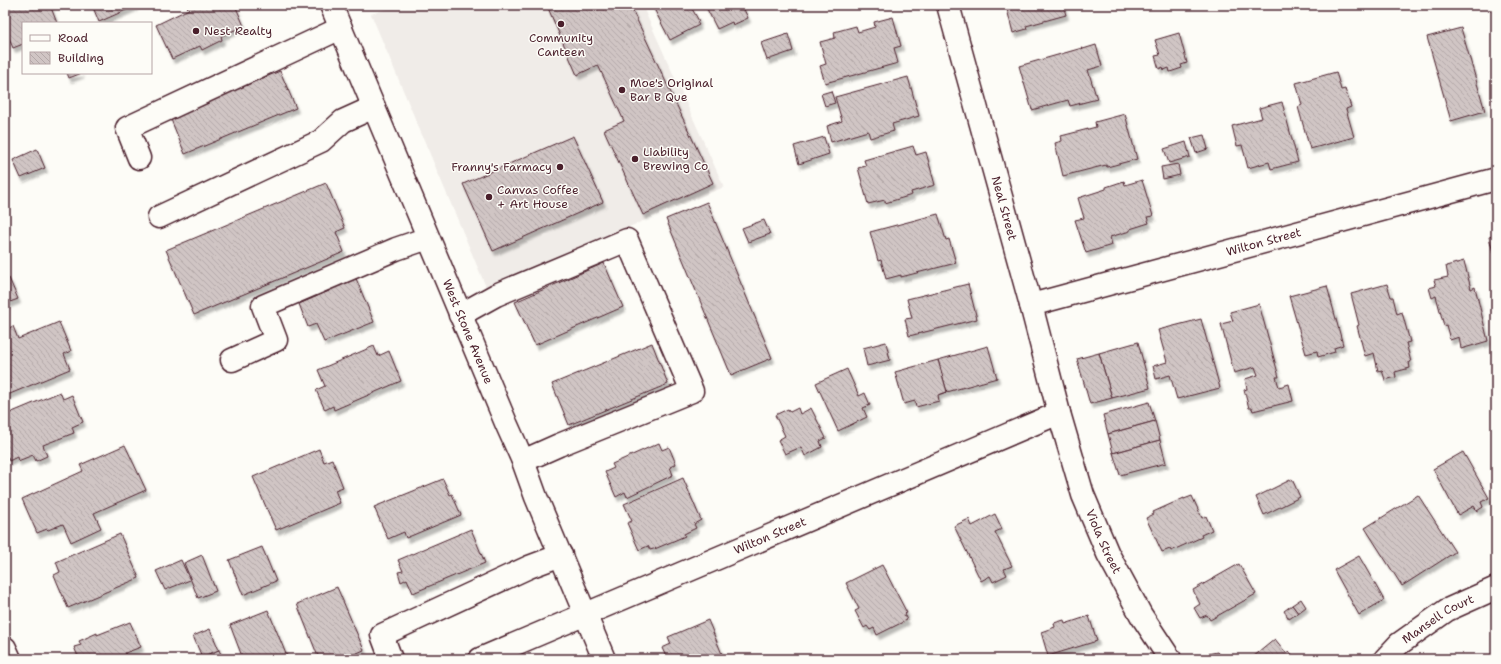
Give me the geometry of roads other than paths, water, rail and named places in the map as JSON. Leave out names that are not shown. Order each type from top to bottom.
[{"type":"main road","name":"West Stone Avenue","points":[[331,5],[460,315],[523,461],[604,659]]},
{"type":"main road","name":"Neal Street","points":[[948,5],[1031,305],[1059,413]]},
{"type":"main road","points":[[139,158],[127,128],[341,28]]},
{"type":"main road","points":[[159,217],[321,141],[343,121],[374,107]]},
{"type":"main road","name":"Wilton Street","points":[[1031,305],[1496,179]]},
{"type":"main road","points":[[232,360],[276,340],[263,306],[396,249],[428,238]]},
{"type":"main road","points":[[460,315],[496,295],[627,240],[692,391],[523,461]]},
{"type":"main road","name":"Wilton Street","points":[[480,659],[1059,413]]},
{"type":"main road","name":"Viola Street","points":[[1059,413],[1083,495],[1108,554],[1141,615],[1170,659]]},
{"type":"main road","points":[[391,659],[382,635],[529,567],[561,555]]},
{"type":"main road","name":"Mansell Court","points":[[1385,659],[1399,644],[1447,610],[1496,588]]},
{"type":"main road","points":[[5,648],[10,659]]},
{"type":"place","name":"Community Canteen","points":[[561,24]]},
{"type":"place","name":"Nest Realty","points":[[196,31]]},
{"type":"place","name":"Moe's Original Bar B Que","points":[[622,90]]},
{"type":"place","name":"Liability Brewing Co","points":[[635,159]]},
{"type":"place","name":"Franny's Farmacy","points":[[560,167]]},
{"type":"place","name":"Canvas Coffee + Art House","points":[[489,197]]}]
